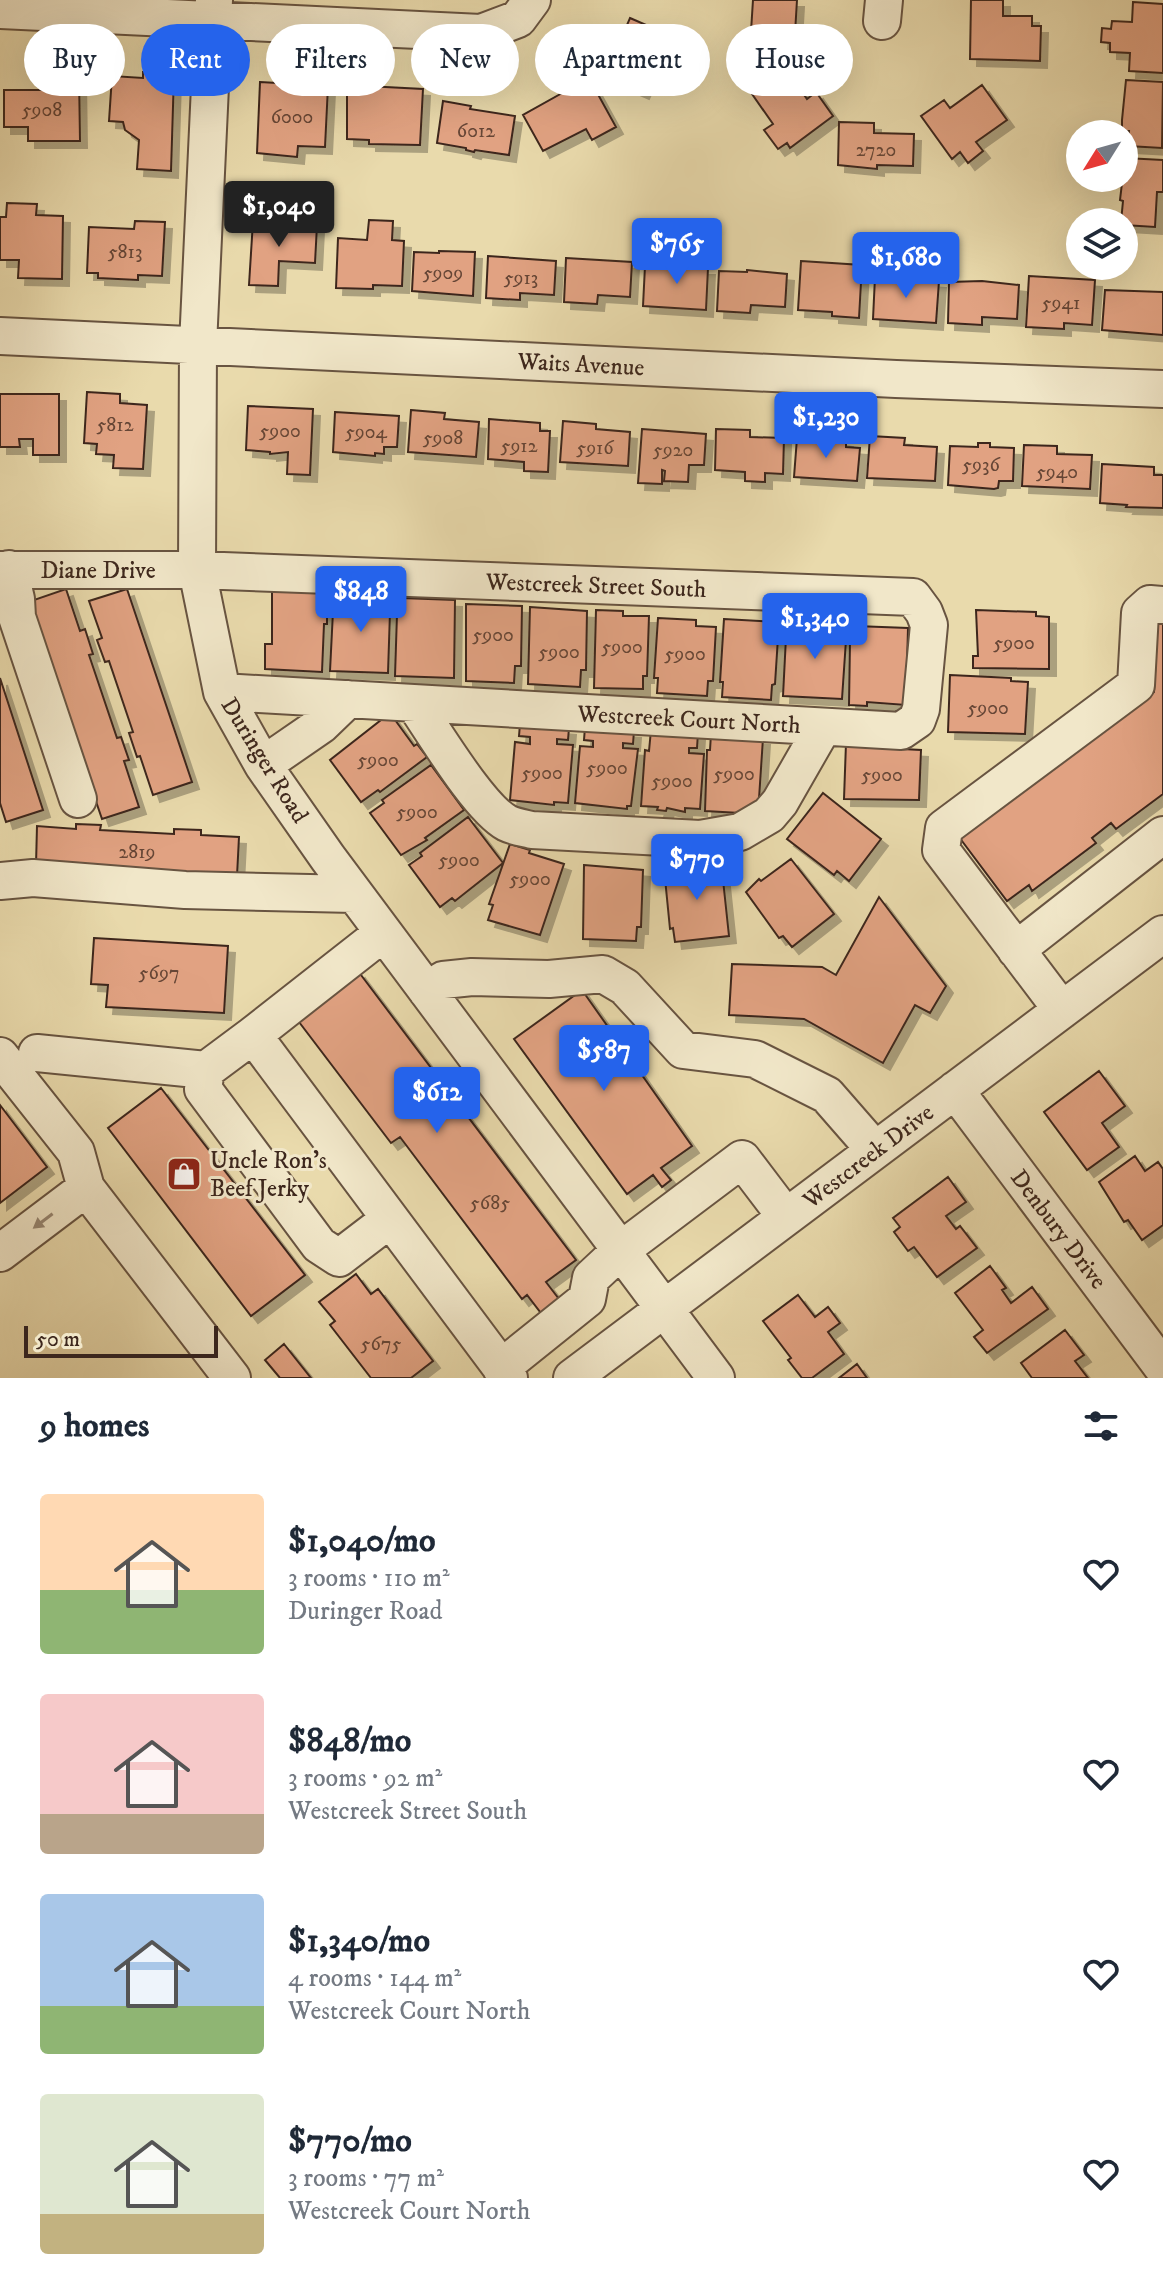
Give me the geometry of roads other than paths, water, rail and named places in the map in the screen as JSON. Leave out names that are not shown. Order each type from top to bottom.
[{"type":"street","points":[[0,10],[214,10],[481,33],[518,19],[528,6]]},
{"type":"street","name":"Duringer Road","points":[[214,10],[198,345],[197,570],[222,692],[263,765],[354,894],[716,1378]]},
{"type":"street","name":"Waits Avenue","points":[[0,336],[1163,389]]},
{"type":"street","points":[[5,570],[16,599],[17,617],[78,799]]},
{"type":"street","name":"Diane Drive","points":[[5,570],[197,570]]},
{"type":"street","name":"Westcreek Street South","points":[[197,570],[913,597],[929,625],[921,709],[917,720],[901,731],[823,727]]},
{"type":"street","points":[[1062,1010],[941,850],[944,828],[1136,685],[1140,613],[1150,604],[1163,605]]},
{"type":"street","name":"Westcreek Court North","points":[[222,692],[348,699],[823,727],[780,802],[769,815],[740,832],[700,839],[532,830],[509,824],[497,816],[469,783],[414,703]]},
{"type":"street","points":[[263,765],[321,725],[348,699]]},
{"type":"street","points":[[1016,950],[1163,835]]},
{"type":"street","points":[[0,881],[33,878],[185,890],[354,894]]},
{"type":"street","points":[[37,1053],[206,1070],[383,933]]},
{"type":"street","name":"Westcreek Drive","points":[[572,1378],[1163,934]]},
{"type":"street","points":[[427,991],[443,980],[472,977],[549,979],[603,974],[625,987],[683,1050],[755,1059],[827,1095],[875,1150]]},
{"type":"street","points":[[253,1035],[505,1373],[587,1299],[591,1278],[621,1250],[742,1159],[786,1217]]},
{"type":"street","points":[[0,1056],[76,1152],[86,1188],[232,1378]]},
{"type":"street","points":[[206,1070],[203,1089],[319,1245],[339,1258],[390,1219]]},
{"type":"street","name":"Denbury Drive","points":[[955,1090],[1163,1368]]},
{"type":"street","points":[[0,1253],[86,1188]]},
{"type":"place","name":"Uncle Ron's Beef Jerky","points":[[184,1174]]}]
